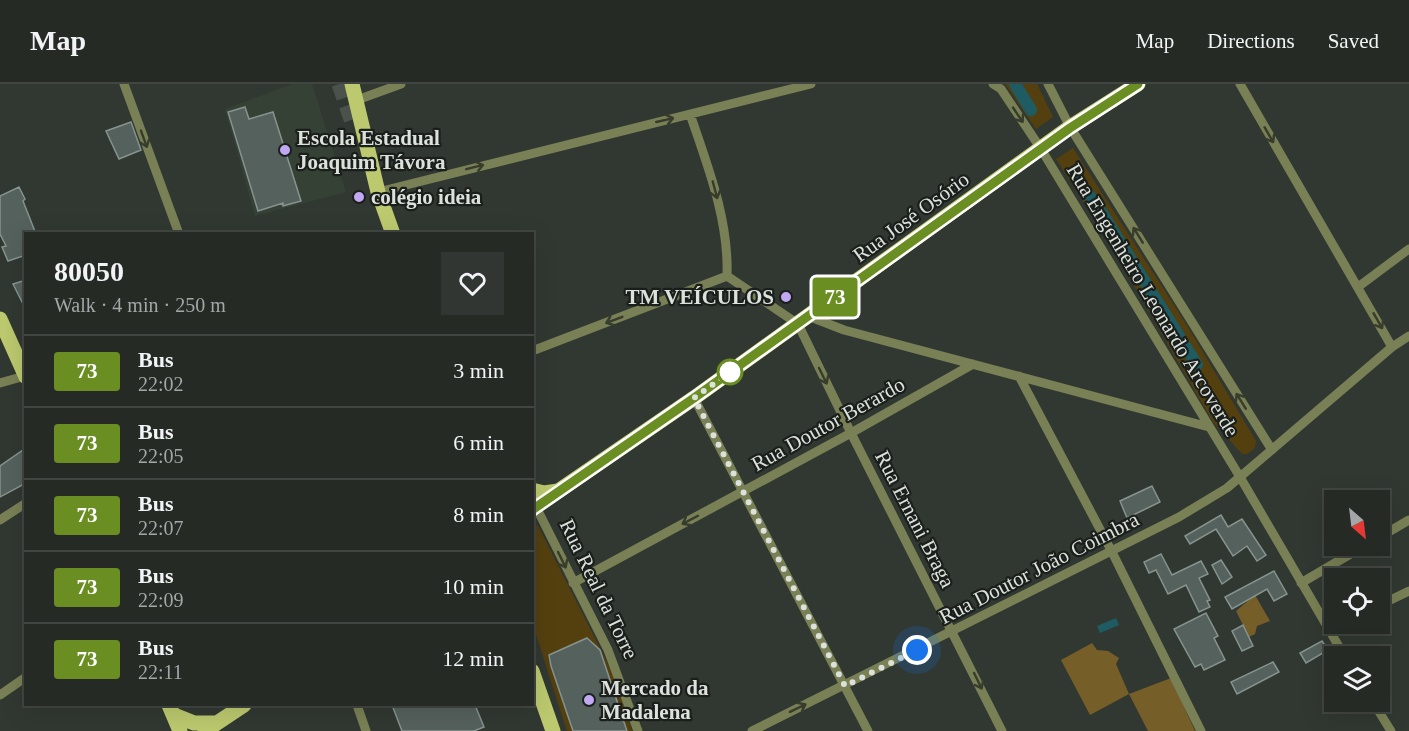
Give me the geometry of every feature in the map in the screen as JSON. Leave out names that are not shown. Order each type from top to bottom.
[{"type":"main road","points":[[352,84],[378,192]]},
{"type":"main road","name":"Rua José Osório","points":[[534,505],[561,490],[694,398],[1070,128],[1138,84]]},
{"type":"main road","points":[[353,125],[392,232]]},
{"type":"main road","points":[[0,319],[24,374]]},
{"type":"main road","points":[[534,491],[544,494],[561,490]]},
{"type":"main road","points":[[534,676],[552,731]]},
{"type":"main road","points":[[172,710],[194,723],[211,727],[242,706]]},
{"type":"main road","points":[[172,710],[180,731]]},
{"type":"street","points":[[124,84],[178,232]]},
{"type":"street","points":[[357,100],[401,84]]},
{"type":"street","points":[[378,192],[811,84]]},
{"type":"street","name":"Rua Engenheiro Leonardo Arcoverde","points":[[993,84],[1001,89],[1041,149],[1240,477],[1324,623]]},
{"type":"street","name":"Rua Engenheiro Leonardo Arcoverde","points":[[1048,84],[1070,128],[1272,450]]},
{"type":"street","points":[[1240,84],[1392,347]]},
{"type":"street","points":[[690,114],[713,182],[724,225],[728,258],[727,276]]},
{"type":"street","points":[[1358,287],[1409,249]]},
{"type":"street","points":[[727,276],[803,320],[1209,427]]},
{"type":"street","points":[[534,350],[727,276]]},
{"type":"street","name":"Rua Ernani Braga","points":[[803,320],[851,433],[1002,731]]},
{"type":"street","name":"Rua Doutor João Coimbra","points":[[752,731],[1112,552],[1210,499],[1240,477],[1392,347],[1409,336]]},
{"type":"street","name":"Rua Doutor Berardo","points":[[573,582],[851,433],[972,364]]},
{"type":"street","points":[[0,383],[24,376]]},
{"type":"street","points":[[1019,376],[1112,552],[1202,731]]},
{"type":"street","points":[[694,398],[868,731]]},
{"type":"street","points":[[0,520],[24,504]]},
{"type":"street","name":"Rua Real da Torre","points":[[534,505],[608,650],[638,731]]},
{"type":"street","points":[[1390,531],[1409,520]]},
{"type":"street","points":[[1301,583],[1347,556]]},
{"type":"street","points":[[1390,600],[1409,591]]},
{"type":"street","points":[[0,695],[24,678]]},
{"type":"street","points":[[357,706],[366,731]]},
{"type":"street","points":[[1379,712],[1391,731]]},
{"type":"shaded area","name":"Escola Estadual Joaquim Távora","points":[[292,84],[312,84],[346,192],[255,216],[225,109]]},
{"type":"shaded area","points":[[1005,84],[1037,84],[1053,117],[1036,129]]},
{"type":"shaded area","points":[[1073,148],[1186,324],[1256,441],[1255,448],[1247,454],[1242,454],[1213,422],[1104,234],[1056,159]]},
{"type":"shaded area","points":[[534,523],[538,526],[615,678],[632,731],[567,731],[534,628]]},
{"type":"shaded area","points":[[1255,595],[1270,621],[1257,626],[1255,634],[1249,637],[1236,611]]},
{"type":"shaded area","points":[[1092,643],[1097,650],[1108,651],[1119,658],[1116,664],[1129,694],[1090,715],[1061,660]]},
{"type":"shaded area","points":[[1171,678],[1195,731],[1148,731],[1129,694]]},
{"type":"water","points":[[1116,618],[1119,625],[1100,633],[1097,626]]},
{"type":"building","points":[[245,107],[249,119],[273,112],[301,201],[283,206],[283,203],[258,211],[228,112]]},
{"type":"building","points":[[131,122],[141,150],[119,159],[106,131]]},
{"type":"building","points":[[19,187],[35,232],[24,232],[24,256],[8,261],[2,247],[6,246],[0,234],[0,196]]},
{"type":"building","points":[[24,281],[24,306],[13,284]]},
{"type":"building","points":[[24,449],[24,484],[0,497],[0,466]]},
{"type":"building","points":[[1152,486],[1160,502],[1127,518],[1120,501]]},
{"type":"building","points":[[1221,515],[1228,527],[1242,519],[1266,555],[1257,561],[1247,546],[1233,556],[1216,529],[1190,544],[1185,536]]},
{"type":"building","points":[[1161,554],[1172,575],[1201,561],[1208,574],[1199,578],[1210,600],[1207,601],[1210,607],[1199,612],[1186,585],[1168,594],[1156,570],[1149,573],[1144,562]]},
{"type":"building","points":[[1221,560],[1232,577],[1222,584],[1212,565]]},
{"type":"building","points":[[1274,571],[1287,594],[1274,601],[1267,589],[1232,609],[1225,597]]},
{"type":"building","points":[[1206,613],[1218,636],[1214,638],[1225,660],[1204,670],[1201,664],[1195,667],[1174,629]]},
{"type":"building","points":[[1243,625],[1253,646],[1242,651],[1232,631]]},
{"type":"building","name":"Mercado da Madalena","points":[[587,638],[600,650],[627,731],[573,731],[549,655]]},
{"type":"building","points":[[1322,641],[1325,646],[1324,652],[1306,663],[1300,653]]},
{"type":"building","points":[[1273,662],[1279,672],[1237,694],[1231,682]]},
{"type":"building","points":[[392,706],[475,706],[484,727],[474,731],[402,731]]},
{"type":"waterway","points":[[1015,84],[1031,110]]},
{"type":"waterway","points":[[1078,180],[1102,213],[1197,365]]},
{"type":"tunnel","points":[[339,84],[353,125]]},
{"type":"bus line","name":"73","points":[[534,509],[694,398],[1070,128],[1138,84]]},
{"type":"place","name":"Escola Estadual Joaquim Távora","points":[[285,150]]},
{"type":"place","name":"colégio ideia","points":[[359,197]]},
{"type":"place","name":"TM VEÍCULOS","points":[[786,297]]},
{"type":"place","name":"Mercado da Madalena","points":[[589,700]]},
{"type":"route","points":[[730,372],[694,398],[845,686],[917,650]]}]
